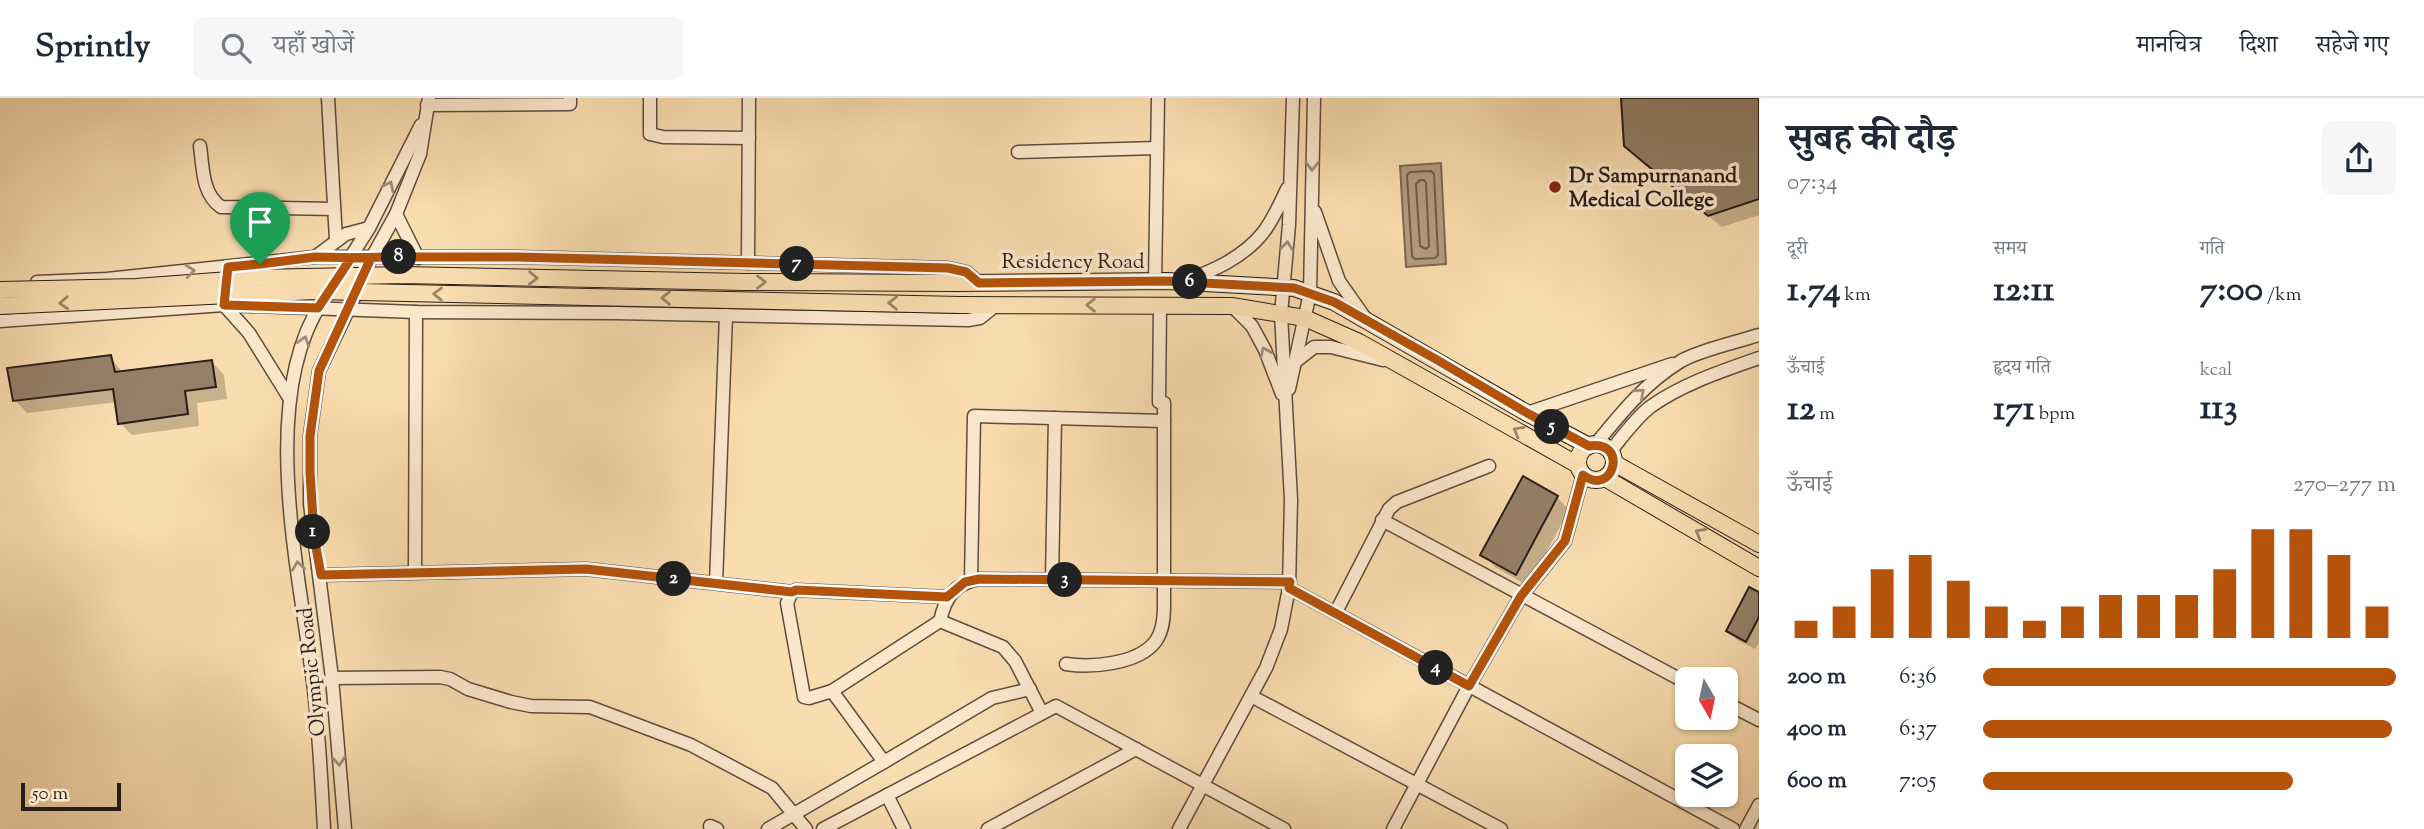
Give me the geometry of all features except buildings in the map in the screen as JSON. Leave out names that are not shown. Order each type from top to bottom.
[{"type":"main road","name":"Residency Road","points":[[0,290],[136,287],[256,278],[404,275],[746,282],[1161,281],[1282,286],[1334,302],[1527,413],[1592,445]]},
{"type":"main road","name":"Residency Road","points":[[0,306],[303,291],[996,305],[1232,306],[1305,318],[1359,342],[1581,470]]},
{"type":"main road","points":[[1612,457],[1613,469],[1605,478],[1594,480],[1581,470],[1580,453],[1592,445],[1601,445],[1612,457],[1759,544]]},
{"type":"main road","points":[[1605,478],[1759,568]]},
{"type":"street","points":[[328,98],[335,240]]},
{"type":"street","points":[[427,106],[570,104],[570,98]]},
{"type":"street","points":[[650,98],[650,134],[748,138]]},
{"type":"street","points":[[748,263],[749,98]]},
{"type":"street","points":[[1158,98],[1161,281],[1192,278],[1218,268],[1248,250],[1261,237],[1275,215],[1290,181]]},
{"type":"street","points":[[1179,829],[1266,668],[1281,629],[1289,585],[1291,500],[1281,314],[1289,225],[1293,98]]},
{"type":"street","points":[[1286,404],[1310,293],[1314,98]]},
{"type":"street","name":"Olympic Road","points":[[345,829],[321,575],[310,504],[310,436],[319,371],[371,258],[396,214],[420,154],[427,106]]},
{"type":"street","name":"Olympic Road","points":[[324,829],[313,680],[289,502],[287,435],[290,398],[307,331],[318,308],[369,228],[427,106]]},
{"type":"street","points":[[201,146],[206,190],[213,202],[220,207],[334,209]]},
{"type":"street","points":[[1018,152],[1157,148]]},
{"type":"street","points":[[1311,198],[1339,281],[1370,324]]},
{"type":"street","points":[[396,214],[418,258]]},
{"type":"street","points":[[315,257],[335,240],[354,231],[369,228]]},
{"type":"street","points":[[0,283],[107,279],[315,257],[504,257],[948,268],[966,272],[979,283]]},
{"type":"street","points":[[228,267],[224,305],[248,333],[290,398]]},
{"type":"street","points":[[0,321],[224,305],[416,312],[968,320],[980,318],[996,305]]},
{"type":"street","points":[[1066,664],[1103,665],[1124,660],[1155,643],[1162,625],[1164,403],[1159,402],[1160,305]]},
{"type":"street","points":[[1232,306],[1252,326],[1265,350],[1286,404]]},
{"type":"street","points":[[415,572],[416,312]]},
{"type":"street","points":[[716,583],[726,316]]},
{"type":"street","points":[[1527,413],[1759,335]]},
{"type":"street","points":[[1295,362],[1314,348],[1331,347],[1400,365]]},
{"type":"street","points":[[1612,457],[1633,424],[1651,407],[1700,380],[1759,358]]},
{"type":"street","points":[[1592,445],[1642,390],[1682,360]]},
{"type":"street","points":[[971,580],[974,416],[1164,421]]},
{"type":"street","points":[[1052,580],[1055,418]]},
{"type":"street","points":[[1336,612],[1382,520],[1396,502],[1489,466]]},
{"type":"street","points":[[1393,829],[1469,686],[1521,596],[1565,541],[1581,470]]},
{"type":"street","points":[[1382,520],[1675,676]]},
{"type":"street","points":[[321,575],[586,569],[792,592],[796,590],[947,597]]},
{"type":"street","points":[[792,592],[787,603],[804,697],[809,698],[832,691],[940,621],[947,597],[971,580],[1289,585],[1733,829]]},
{"type":"street","points":[[940,621],[1003,647],[1015,661],[1042,713]]},
{"type":"street","points":[[332,678],[440,677],[511,702],[531,706],[590,707],[606,712],[691,745],[761,782],[780,794],[806,829]]},
{"type":"street","points":[[768,829],[992,698],[1030,689]]},
{"type":"street","points":[[832,691],[884,762]]},
{"type":"street","points":[[1251,696],[1501,829]]},
{"type":"street","points":[[822,829],[1056,706],[1284,829]]},
{"type":"street","points":[[1738,709],[1759,720]]},
{"type":"street","points":[[988,829],[1136,749]]},
{"type":"street","points":[[887,795],[904,829]]},
{"type":"street","points":[[1746,829],[1759,805]]},
{"type":"water","points":[[1441,163],[1446,264],[1406,267],[1400,166]]},
{"type":"place","name":"Dr Sampurnanand Medical College","points":[[1555,187]]},
{"type":"route","points":[[260,264],[228,267],[224,305],[318,308],[351,258],[371,258],[387,257],[516,257],[948,268],[966,272],[979,283],[1167,281],[1294,288],[1334,302],[1589,446],[1601,445],[1610,452],[1614,463],[1610,474],[1600,480],[1588,479],[1583,475],[1565,541],[1521,596],[1469,686],[1289,588],[1290,582],[979,579],[965,582],[947,597],[796,590],[792,592],[586,569],[321,575],[310,504],[310,436],[319,371],[371,258],[315,257],[260,264]]}]
